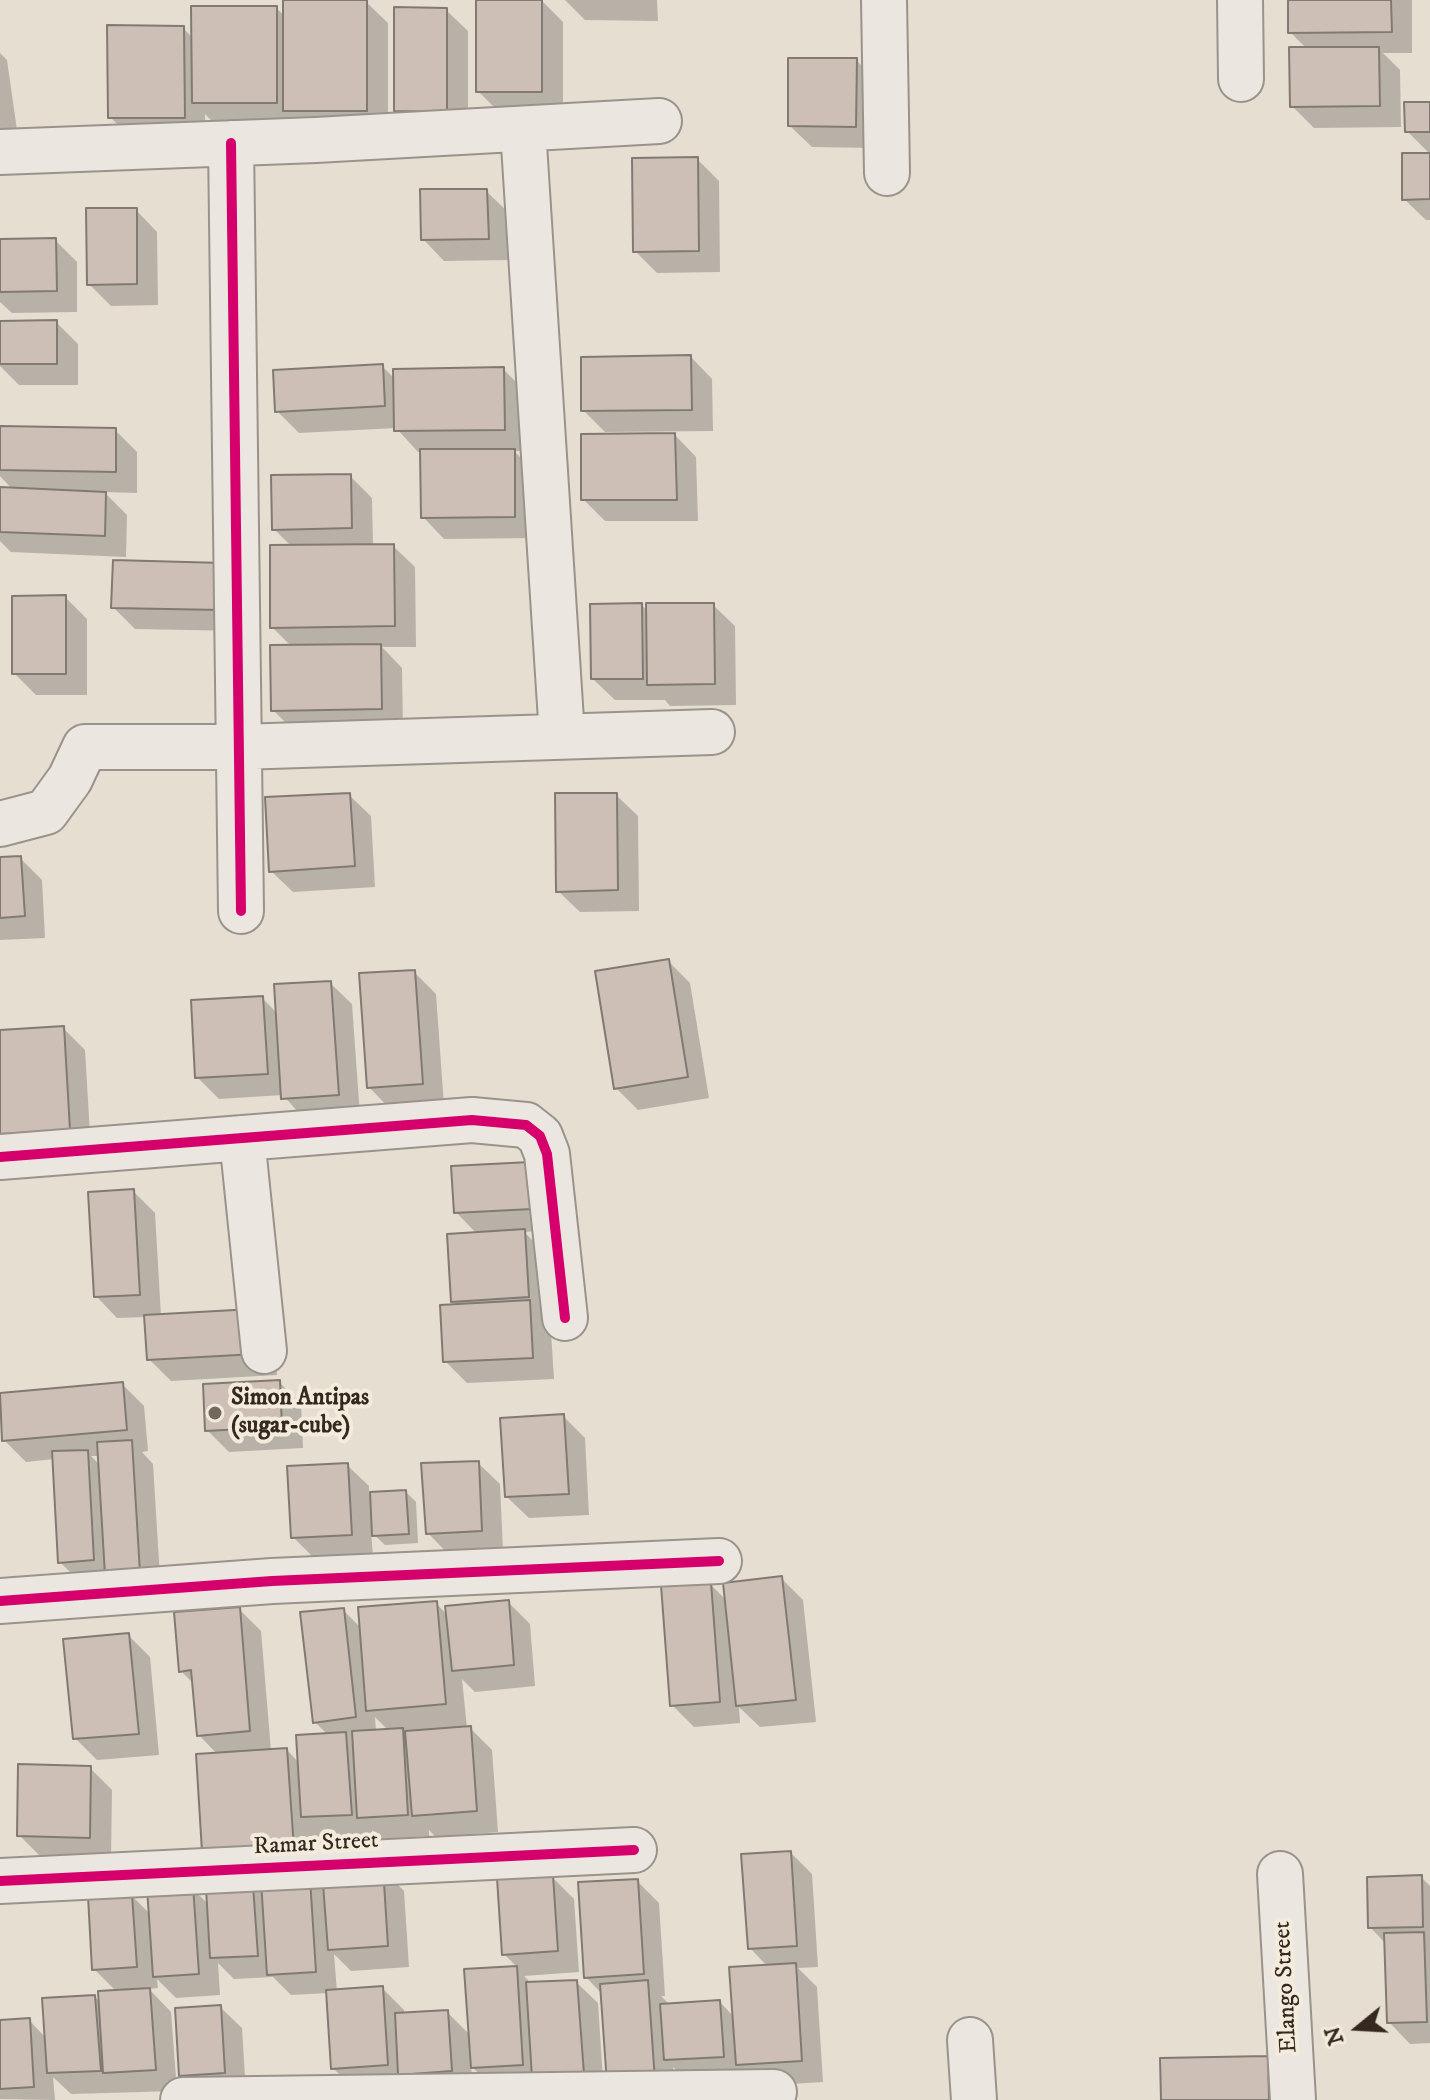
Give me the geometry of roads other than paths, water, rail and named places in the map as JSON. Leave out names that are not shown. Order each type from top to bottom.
[{"type":"street","points":[[884,0],[887,173]]},
{"type":"street","points":[[1240,0],[1241,79]]},
{"type":"street","points":[[0,152],[659,121]]},
{"type":"street","points":[[523,129],[562,736]]},
{"type":"street","points":[[231,143],[241,911]]},
{"type":"street","points":[[0,824],[46,812],[70,779],[85,747],[238,747],[712,732]]},
{"type":"street","points":[[0,1157],[472,1120],[526,1125],[540,1136],[547,1154],[565,1318]]},
{"type":"street","points":[[242,1138],[264,1351]]},
{"type":"street","points":[[0,1601],[272,1581],[719,1561]]},
{"type":"street","name":"Ramar Street","points":[[0,1881],[634,1850]]},
{"type":"street","name":"Elango Street","points":[[1280,1874],[1293,2100]]},
{"type":"street","points":[[970,2040],[974,2100]]},
{"type":"street","points":[[183,2100],[774,2092]]},
{"type":"place","name":"Simon Antipas (sugar-cube)","points":[[215,1413]]}]
